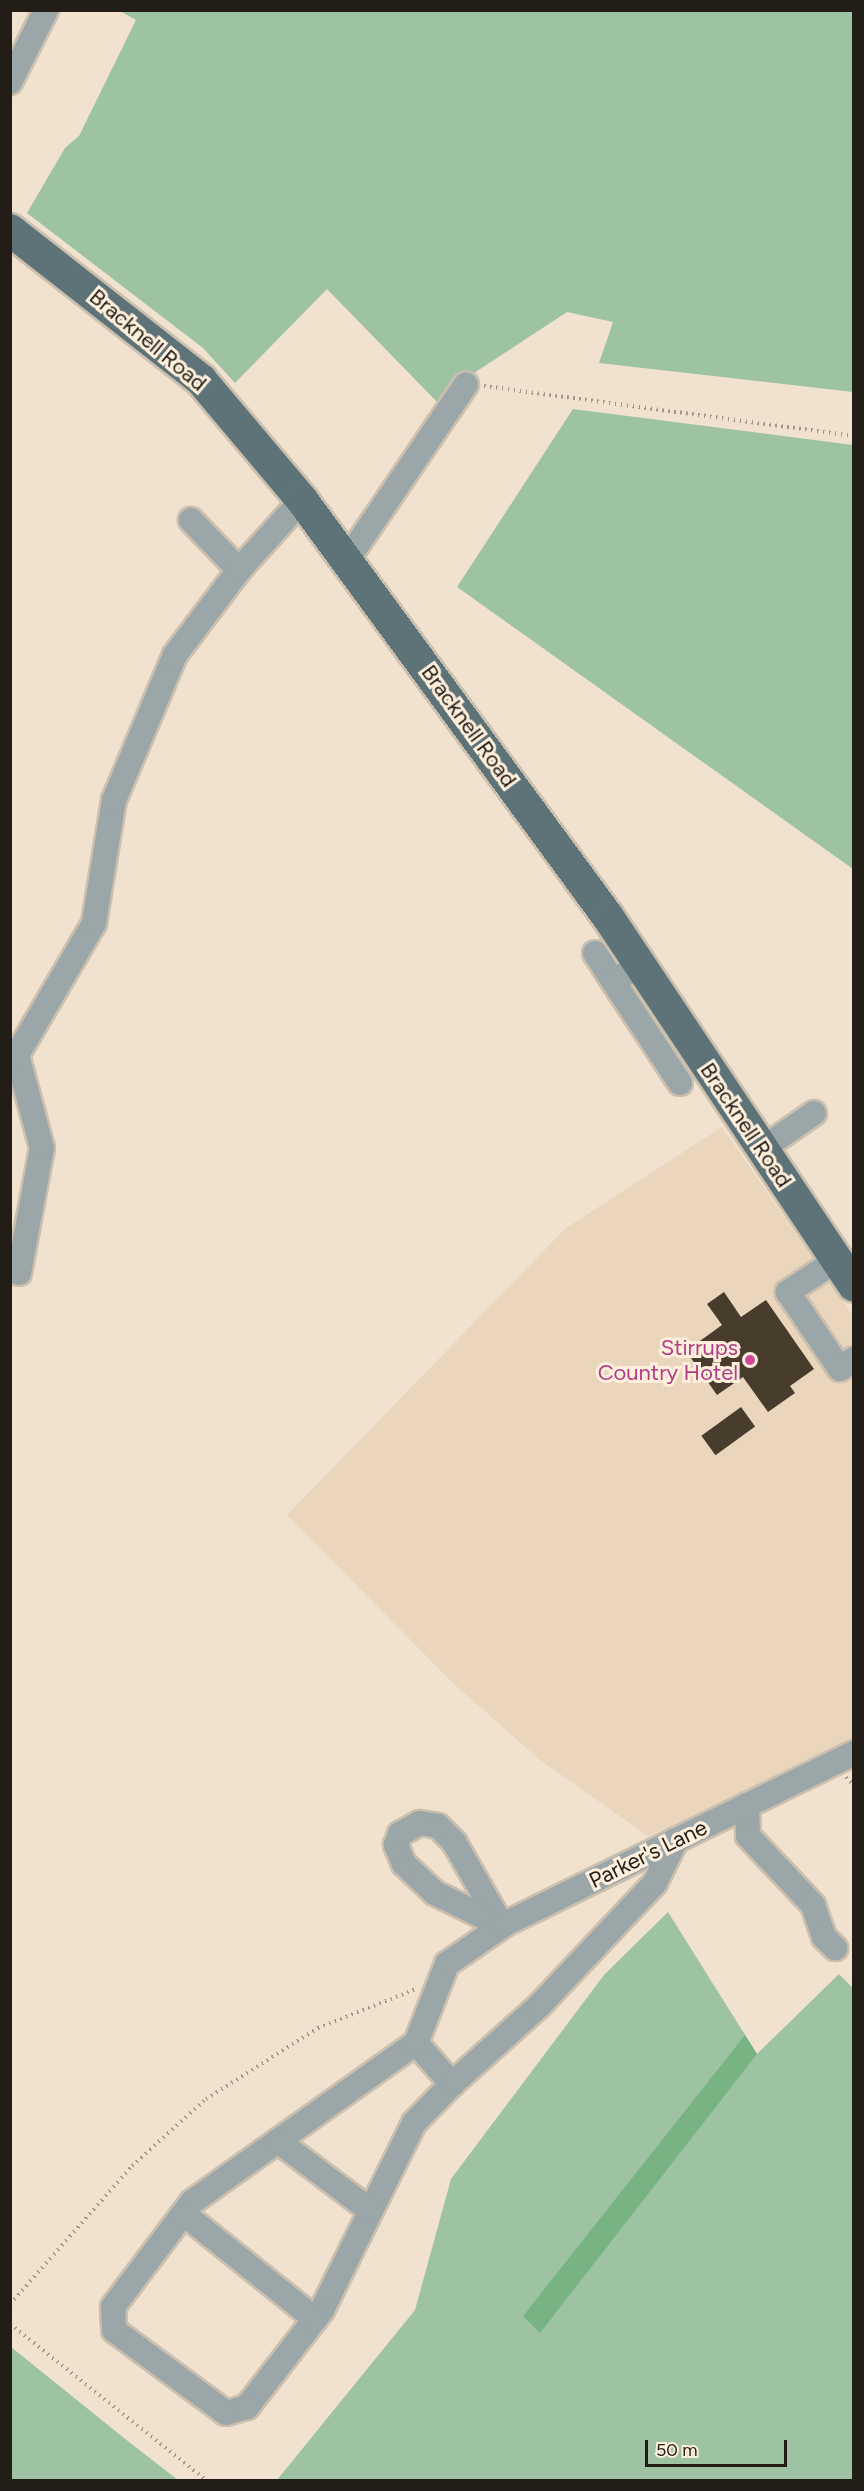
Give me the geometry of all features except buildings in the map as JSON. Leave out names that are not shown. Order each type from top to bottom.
[{"type":"main road","name":"Bracknell Road","points":[[10,230],[201,380],[302,500],[347,560],[626,973],[762,1149],[854,1286]]},
{"type":"street","points":[[10,82],[16,55],[46,10]]},
{"type":"street","points":[[347,560],[466,384]]},
{"type":"street","points":[[19,1273],[42,1148],[17,1055],[94,923],[114,800],[174,655],[239,570],[302,500]]},
{"type":"street","points":[[192,520],[239,570]]},
{"type":"street","points":[[595,953],[626,973],[680,1083]]},
{"type":"street","points":[[762,1149],[814,1113]]},
{"type":"street","points":[[837,1260],[789,1292],[840,1369],[854,1359]]},
{"type":"street","name":"Parker's Lane","points":[[443,1972],[502,1926],[854,1753]]},
{"type":"street","points":[[747,1806],[748,1836],[813,1905],[824,1936],[835,1948]]},
{"type":"street","points":[[420,1823],[438,1826],[454,1842],[502,1926],[443,1897],[417,1877],[397,1854],[400,1834],[420,1823]]},
{"type":"street","points":[[443,1972],[416,2043],[192,2202],[113,2307],[114,2330],[226,2413],[247,2407],[315,2319],[414,2123],[452,2084],[539,2006],[655,1883],[676,1840]]},
{"type":"street","points":[[416,2043],[452,2084]]},
{"type":"street","points":[[278,2141],[371,2211]]},
{"type":"street","points":[[184,2214],[315,2319]]},
{"type":"path","points":[[466,384],[854,436]]},
{"type":"path","points":[[10,2304],[132,2166],[206,2098],[351,2012],[443,1972]]},
{"type":"path","points":[[10,2324],[206,2481]]},
{"type":"shaded area","points":[[722,1127],[853,1316],[853,1745],[648,1836],[540,1760],[454,1684],[287,1515],[566,1228]]},
{"type":"green space","points":[[120,11],[853,11],[853,392],[599,363],[613,322],[567,312],[474,373],[439,404],[327,289],[235,383],[203,348],[27,213],[65,148],[79,136],[136,20]]},
{"type":"green space","points":[[573,409],[853,445],[853,869],[457,587]]},
{"type":"green space","points":[[668,1912],[757,2054],[839,1974],[853,1988],[853,2480],[277,2480],[415,2310],[451,2179],[604,1975]]},
{"type":"green space","points":[[745,2035],[757,2054],[540,2333],[523,2316]]},
{"type":"green space","points":[[11,2347],[129,2442],[178,2480],[11,2480]]},
{"type":"place","name":"Stirrups Country Hotel","points":[[750,1360]]}]
